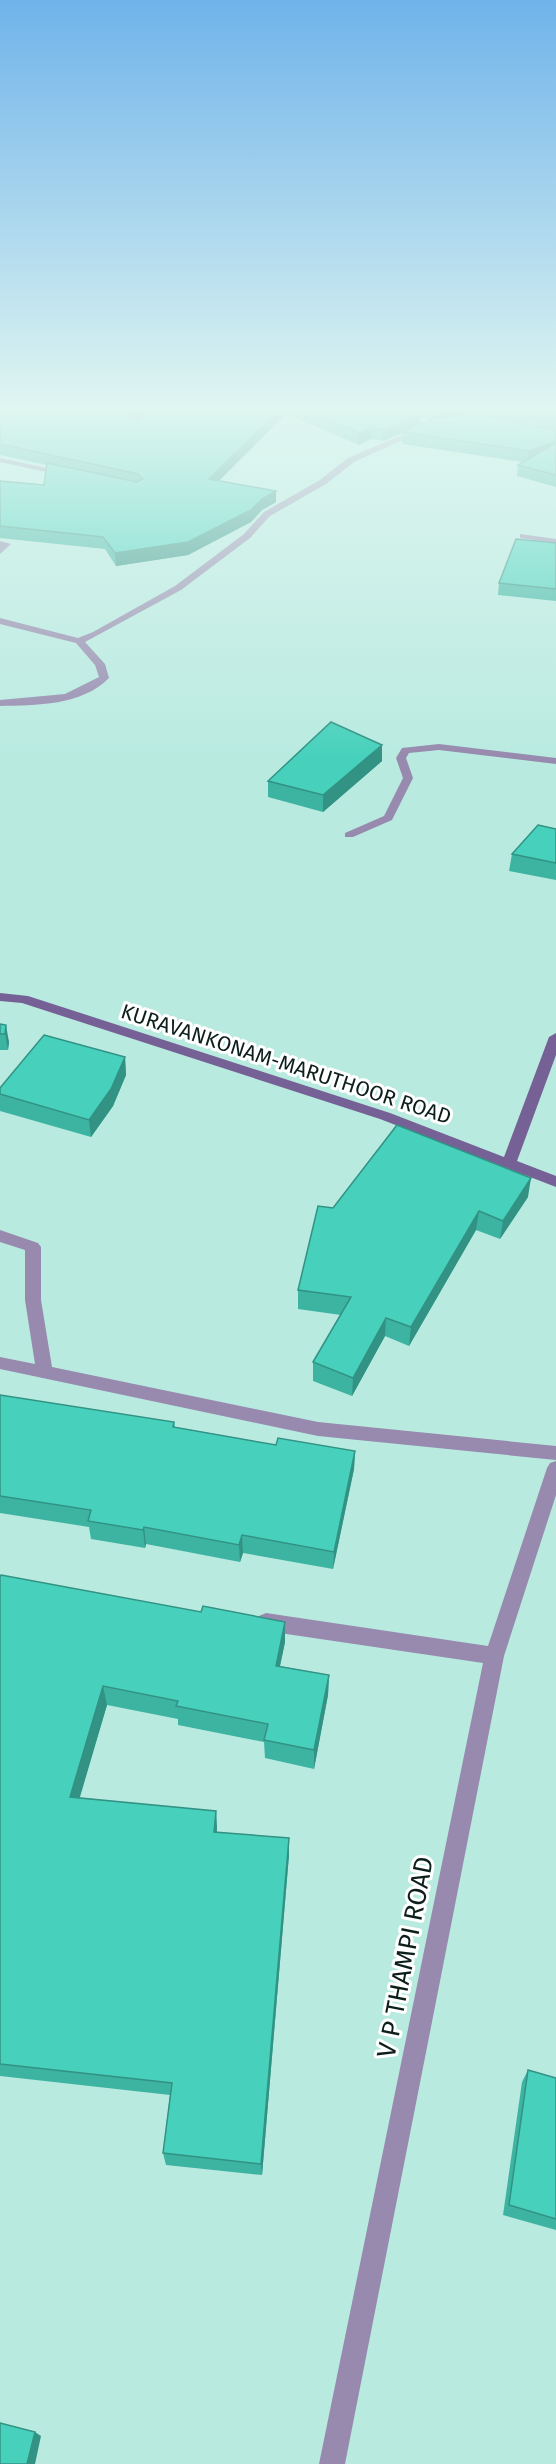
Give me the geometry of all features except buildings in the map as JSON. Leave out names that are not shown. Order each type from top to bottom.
[{"type":"main road","name":"KURAVANKONAM-MARUTHOOR ROAD","points":[[0,997],[23,999],[385,1116],[556,1182]]},
{"type":"main road","points":[[509,1163],[556,1037]]},
{"type":"street","points":[[79,641],[96,634],[178,588],[247,536],[256,526]]},
{"type":"street","points":[[523,536],[556,542]]},
{"type":"street","points":[[0,543],[7,544],[0,551]]},
{"type":"street","points":[[0,621],[79,641],[100,664],[104,678],[88,691],[56,700],[0,703]]},
{"type":"street","points":[[349,835],[388,818],[408,778],[401,758],[406,750],[439,747],[556,761]]},
{"type":"street","points":[[0,1236],[33,1247],[33,1300],[44,1371]]},
{"type":"street","points":[[0,1363],[318,1429],[556,1453]]},
{"type":"street","name":"V P THAMPI ROAD","points":[[333,2464],[494,1656],[556,1468]]},
{"type":"street","points":[[247,1619],[494,1656]]}]
